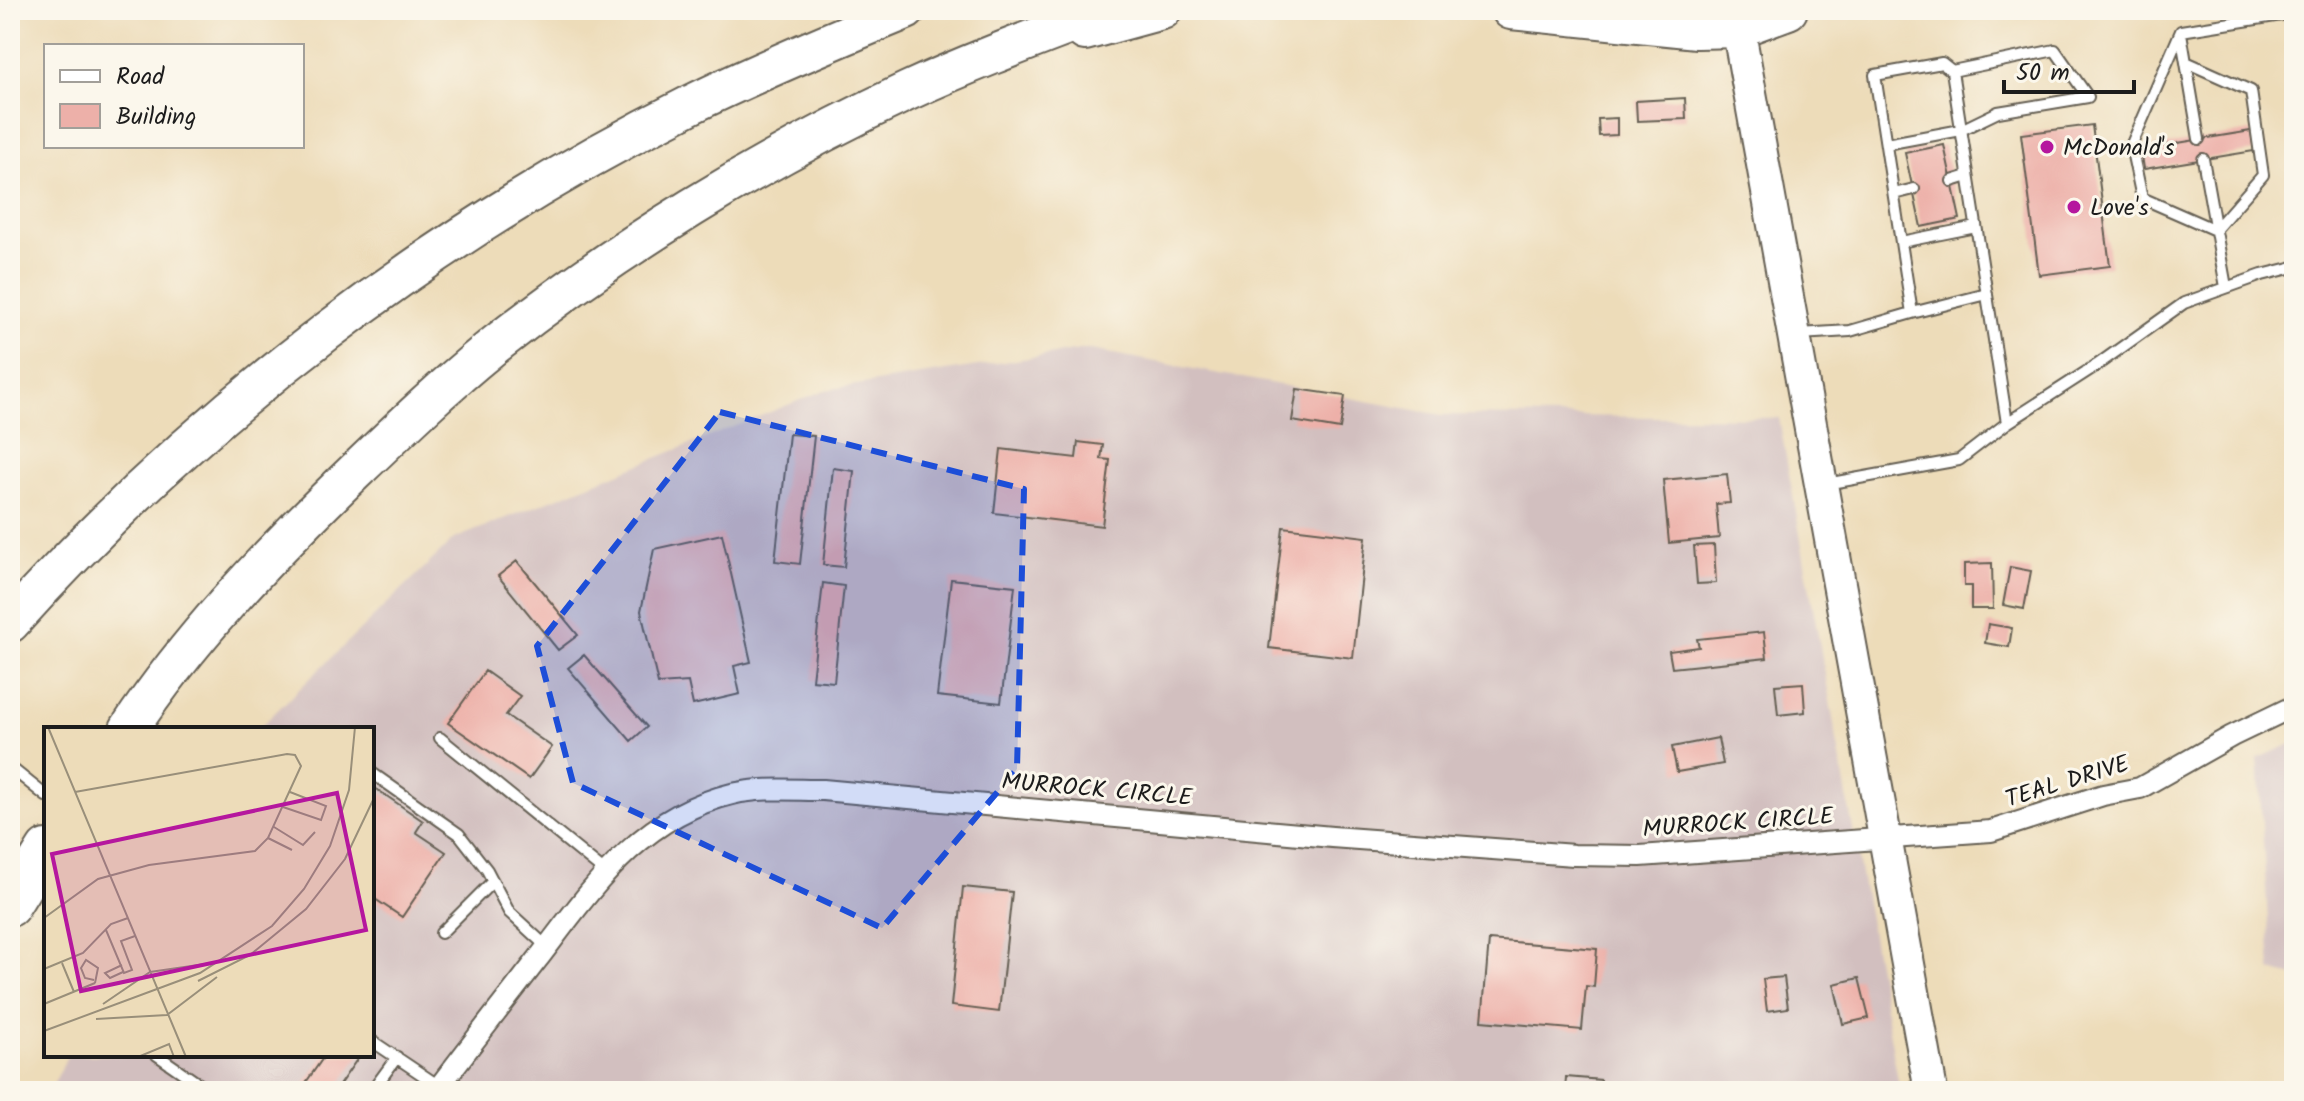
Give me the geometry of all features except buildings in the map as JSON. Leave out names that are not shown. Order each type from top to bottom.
[{"type":"highway","points":[[10,623],[146,484],[324,335],[430,258],[515,204],[689,106],[778,63],[906,10]]},
{"type":"highway","points":[[130,727],[198,638],[299,525],[409,420],[491,348],[617,256],[724,187],[907,92],[1109,10]]},
{"type":"highway","points":[[1012,47],[1162,10]]},
{"type":"highway","points":[[1511,10],[1697,29],[1788,10]]},
{"type":"highway","points":[[10,907],[44,852]]},
{"type":"main road","points":[[1737,19],[1931,1091]]},
{"type":"street","name":"TEAL DRIVE","points":[[1884,837],[1991,831],[2103,795],[2140,788],[2232,736],[2294,706]]},
{"type":"street","name":"MURROCK CIRCLE","points":[[438,1088],[605,872],[652,830],[683,812],[728,795],[756,789],[823,790],[1332,837],[1574,855],[1640,856],[1884,837]]},
{"type":"lane","points":[[2181,31],[2294,13]]},
{"type":"lane","points":[[2181,31],[2199,139]]},
{"type":"lane","points":[[2181,31],[2131,146],[2142,198],[2215,230]]},
{"type":"lane","points":[[1886,144],[1961,130],[1998,112],[2088,97],[2055,50],[1952,71]]},
{"type":"lane","points":[[2186,62],[2251,91],[2263,175],[2215,230]]},
{"type":"lane","points":[[1912,313],[1875,75],[1942,63],[1952,71],[2007,423]]},
{"type":"lane","points":[[2203,159],[2226,287]]},
{"type":"lane","points":[[1952,181],[1968,176]]},
{"type":"lane","points":[[1894,194],[1914,189]]},
{"type":"lane","points":[[1901,242],[1976,227]]},
{"type":"lane","points":[[1821,485],[1959,460],[2007,423],[2097,365],[2184,303],[2294,267]]},
{"type":"lane","points":[[1794,334],[1850,331],[1987,294]]},
{"type":"lane","points":[[440,738],[605,872]]},
{"type":"lane","points":[[10,767],[44,794]]},
{"type":"lane","points":[[374,774],[459,834],[493,881],[509,912],[547,947]]},
{"type":"lane","points":[[441,933],[493,881]]},
{"type":"lane","points":[[374,1042],[438,1088]]},
{"type":"lane","points":[[160,1057],[209,1091]]},
{"type":"lane","points":[[372,1091],[397,1057]]},
{"type":"highlighted area","points":[[720,412],[1024,489],[1017,769],[882,928],[573,783],[537,646]]},
{"type":"shaded area","points":[[1086,349],[1442,415],[1779,418],[1900,1091],[50,1091],[67,1057],[374,1057],[374,727],[260,727],[454,539],[825,390]]},
{"type":"shaded area","points":[[2294,743],[2294,976],[2271,971],[2258,758]]},
{"type":"place","name":"McDonald's","points":[[2047,147]]},
{"type":"place","name":"Love's","points":[[2074,207]]}]
